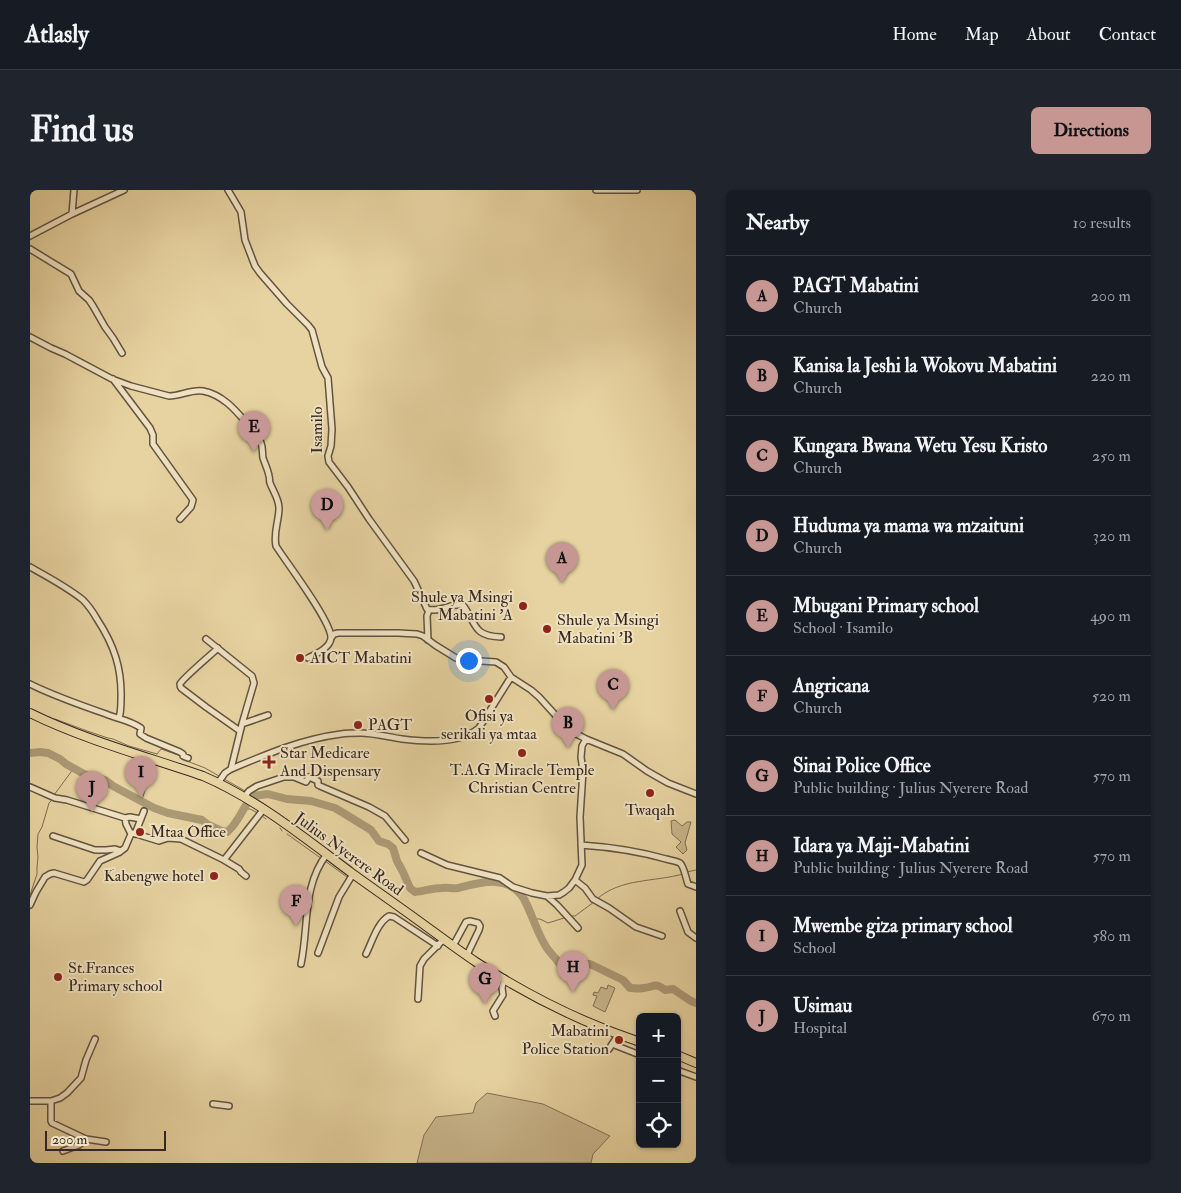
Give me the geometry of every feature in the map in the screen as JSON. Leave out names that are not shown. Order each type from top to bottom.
[{"type":"highway","name":"Julius Nyerere Road","points":[[30,713],[111,746],[195,774],[246,794],[263,810],[324,858],[353,874],[406,912],[441,943],[453,946],[504,978],[571,1015],[636,1041]]},
{"type":"highway","points":[[681,1057],[696,1063]]},
{"type":"street","points":[[68,190],[73,199]]},
{"type":"street","points":[[72,214],[74,190]]},
{"type":"street","points":[[30,236],[124,190]]},
{"type":"street","name":"Isamilo","points":[[228,190],[241,212],[245,240],[255,266],[312,330],[322,367],[328,378],[332,421],[329,462],[414,581],[429,610]]},
{"type":"street","points":[[596,190],[637,190]]},
{"type":"street","points":[[30,249],[71,274],[79,291],[89,300],[122,353]]},
{"type":"street","points":[[30,337],[112,379],[131,386],[169,396],[202,391],[224,400],[238,412],[260,440],[263,449],[270,482],[279,509],[275,535],[276,546],[322,615],[331,638]]},
{"type":"street","points":[[112,379],[150,428],[153,435],[153,444],[193,500],[191,507],[180,519]]},
{"type":"street","points":[[30,567],[68,589],[85,602],[106,631],[120,669],[122,685],[119,718]]},
{"type":"street","points":[[428,640],[427,616],[429,610],[457,604],[463,605],[482,634],[501,637]]},
{"type":"street","points":[[308,658],[325,648],[334,634],[338,633],[398,633],[423,636],[462,660],[496,662],[504,667],[511,677],[539,697],[569,730],[623,754],[662,781],[696,794]]},
{"type":"street","points":[[206,639],[254,679],[231,769]]},
{"type":"street","points":[[218,648],[180,686],[206,708],[240,731]]},
{"type":"street","points":[[218,783],[225,773],[231,769],[307,740],[360,732],[425,741],[464,737],[474,733],[479,728],[511,677]]},
{"type":"street","points":[[30,684],[69,701],[127,720],[142,728],[140,734],[146,738],[180,752],[188,758]]},
{"type":"street","points":[[242,724],[268,715]]},
{"type":"street","points":[[421,853],[447,865],[500,878],[513,887],[547,896],[559,895],[569,888],[582,866],[580,817],[583,771],[581,757],[582,746],[586,739]]},
{"type":"street","points":[[246,794],[257,786],[284,777],[294,777],[306,782],[308,777],[318,781],[320,786],[385,816],[405,840]]},
{"type":"street","points":[[30,788],[54,798],[67,800],[125,818],[141,819]]},
{"type":"street","points":[[224,860],[263,810]]},
{"type":"street","points":[[30,905],[45,877],[54,873],[84,882],[100,861],[123,850],[144,811]]},
{"type":"street","points":[[125,818],[126,824],[133,834],[159,841],[168,838],[181,839],[239,868],[246,876]]},
{"type":"street","points":[[53,836],[95,850],[121,850]]},
{"type":"street","points":[[582,845],[657,856],[681,864],[688,884],[696,887]]},
{"type":"street","points":[[301,964],[312,882],[324,858]]},
{"type":"street","points":[[318,954],[339,897],[353,874]]},
{"type":"street","points":[[575,880],[593,899],[636,927],[662,936]]},
{"type":"street","points":[[547,896],[558,905],[578,928]]},
{"type":"street","points":[[680,911],[688,932],[696,938]]},
{"type":"street","points":[[397,920],[406,912]]},
{"type":"street","points":[[366,954],[384,920],[389,916],[441,943],[424,959],[420,966],[418,1000]]},
{"type":"street","points":[[453,946],[466,922],[478,923],[480,926],[479,930],[467,955]]},
{"type":"street","points":[[495,1016],[493,1011],[504,995],[502,988],[504,978]]},
{"type":"street","points":[[618,1035],[611,1047],[636,1054]]},
{"type":"street","points":[[30,1101],[51,1101],[63,1096],[80,1080],[95,1039]]},
{"type":"street","points":[[681,1071],[696,1077]]},
{"type":"street","points":[[51,1101],[50,1121],[52,1123],[86,1139],[106,1142]]},
{"type":"street","points":[[213,1104],[229,1106]]},
{"type":"street","points":[[63,1151],[79,1145],[86,1139]]},
{"type":"shaded area","points":[[675,820],[682,826],[687,822],[691,822],[685,843],[687,850],[683,854],[676,847],[681,842],[672,834],[671,821]]},
{"type":"shaded area","points":[[608,985],[615,988],[605,1012],[593,1006],[597,996],[593,995],[594,992],[598,993],[601,987],[607,989]]},
{"type":"shaded area","points":[[487,1093],[543,1104],[610,1136],[593,1154],[591,1163],[417,1163],[424,1135],[436,1117],[473,1113],[476,1103]]},
{"type":"waterway","points":[[55,719],[129,746],[157,754]]},
{"type":"waterway","points":[[157,754],[161,749],[181,756]]},
{"type":"waterway","points":[[30,753],[48,753],[84,774],[105,780],[154,808],[202,820],[222,831],[227,832],[230,829],[238,820],[246,805]]},
{"type":"waterway","points":[[186,760],[219,776]]},
{"type":"waterway","points":[[142,800],[152,767]]},
{"type":"waterway","points":[[54,795],[74,768]]},
{"type":"waterway","points":[[224,779],[247,792]]},
{"type":"waterway","points":[[253,796],[268,794],[287,799],[311,801],[335,808],[371,830],[379,841],[393,848],[410,888],[415,892],[439,888],[458,888],[485,882],[503,883],[511,886],[524,899],[548,950],[559,963],[590,964],[623,980],[630,988],[657,986],[665,990],[673,989],[696,1003]]},
{"type":"waterway","points":[[256,795],[259,801],[352,867]]},
{"type":"waterway","points":[[30,895],[37,874],[38,834],[49,803],[52,800]]},
{"type":"waterway","points":[[244,809],[250,809],[258,813]]},
{"type":"waterway","points":[[262,816],[266,819]]},
{"type":"waterway","points":[[287,834],[322,859]]},
{"type":"waterway","points":[[325,861],[347,877]]},
{"type":"waterway","points":[[687,872],[696,870]]},
{"type":"waterway","points":[[597,899],[616,887],[683,874]]},
{"type":"waterway","points":[[570,916],[575,916],[594,902]]},
{"type":"waterway","points":[[532,919],[540,919],[548,923],[564,918]]},
{"type":"place","name":"Mbugani Primary school","points":[[254,452]]},
{"type":"place","name":"Huduma ya mama wa mzaituni","points":[[327,530]]},
{"type":"place","name":"PAGT Mabatini","points":[[562,583]]},
{"type":"place","name":"Shule ya Msingi Mabatini 'A","points":[[523,606]]},
{"type":"place","name":"Shule ya Msingi Mabatini 'B","points":[[547,629]]},
{"type":"place","name":"AICT Mabatini","points":[[300,658]]},
{"type":"place","name":"Ofisi ya serikali ya mtaa","points":[[489,699]]},
{"type":"place","name":"Kungara Bwana Wetu Yesu Kristo","points":[[613,710]]},
{"type":"place","name":"PAGT","points":[[358,725]]},
{"type":"place","name":"Kanisa la Jeshi la Wokovu Mabatini","points":[[568,748]]},
{"type":"place","name":"T.A.G Miracle Temple Christian Centre","points":[[522,753]]},
{"type":"place","name":"Star Medicare And Dispensary","points":[[269,762]]},
{"type":"place","name":"Twaqah","points":[[650,793]]},
{"type":"place","name":"Mwembe giza primary school","points":[[141,797]]},
{"type":"place","name":"Usimau","points":[[92,812]]},
{"type":"place","name":"Mtaa Office","points":[[140,832]]},
{"type":"place","name":"Kabengwe hotel","points":[[214,876]]},
{"type":"place","name":"Angricana","points":[[296,926]]},
{"type":"place","name":"St.Frances Primary school","points":[[58,977]]},
{"type":"place","name":"Idara ya Maji-Mabatini","points":[[573,992]]},
{"type":"place","name":"Sinai Police Office","points":[[485,1004]]},
{"type":"place","name":"Mabatini Police Station","points":[[619,1040]]}]
